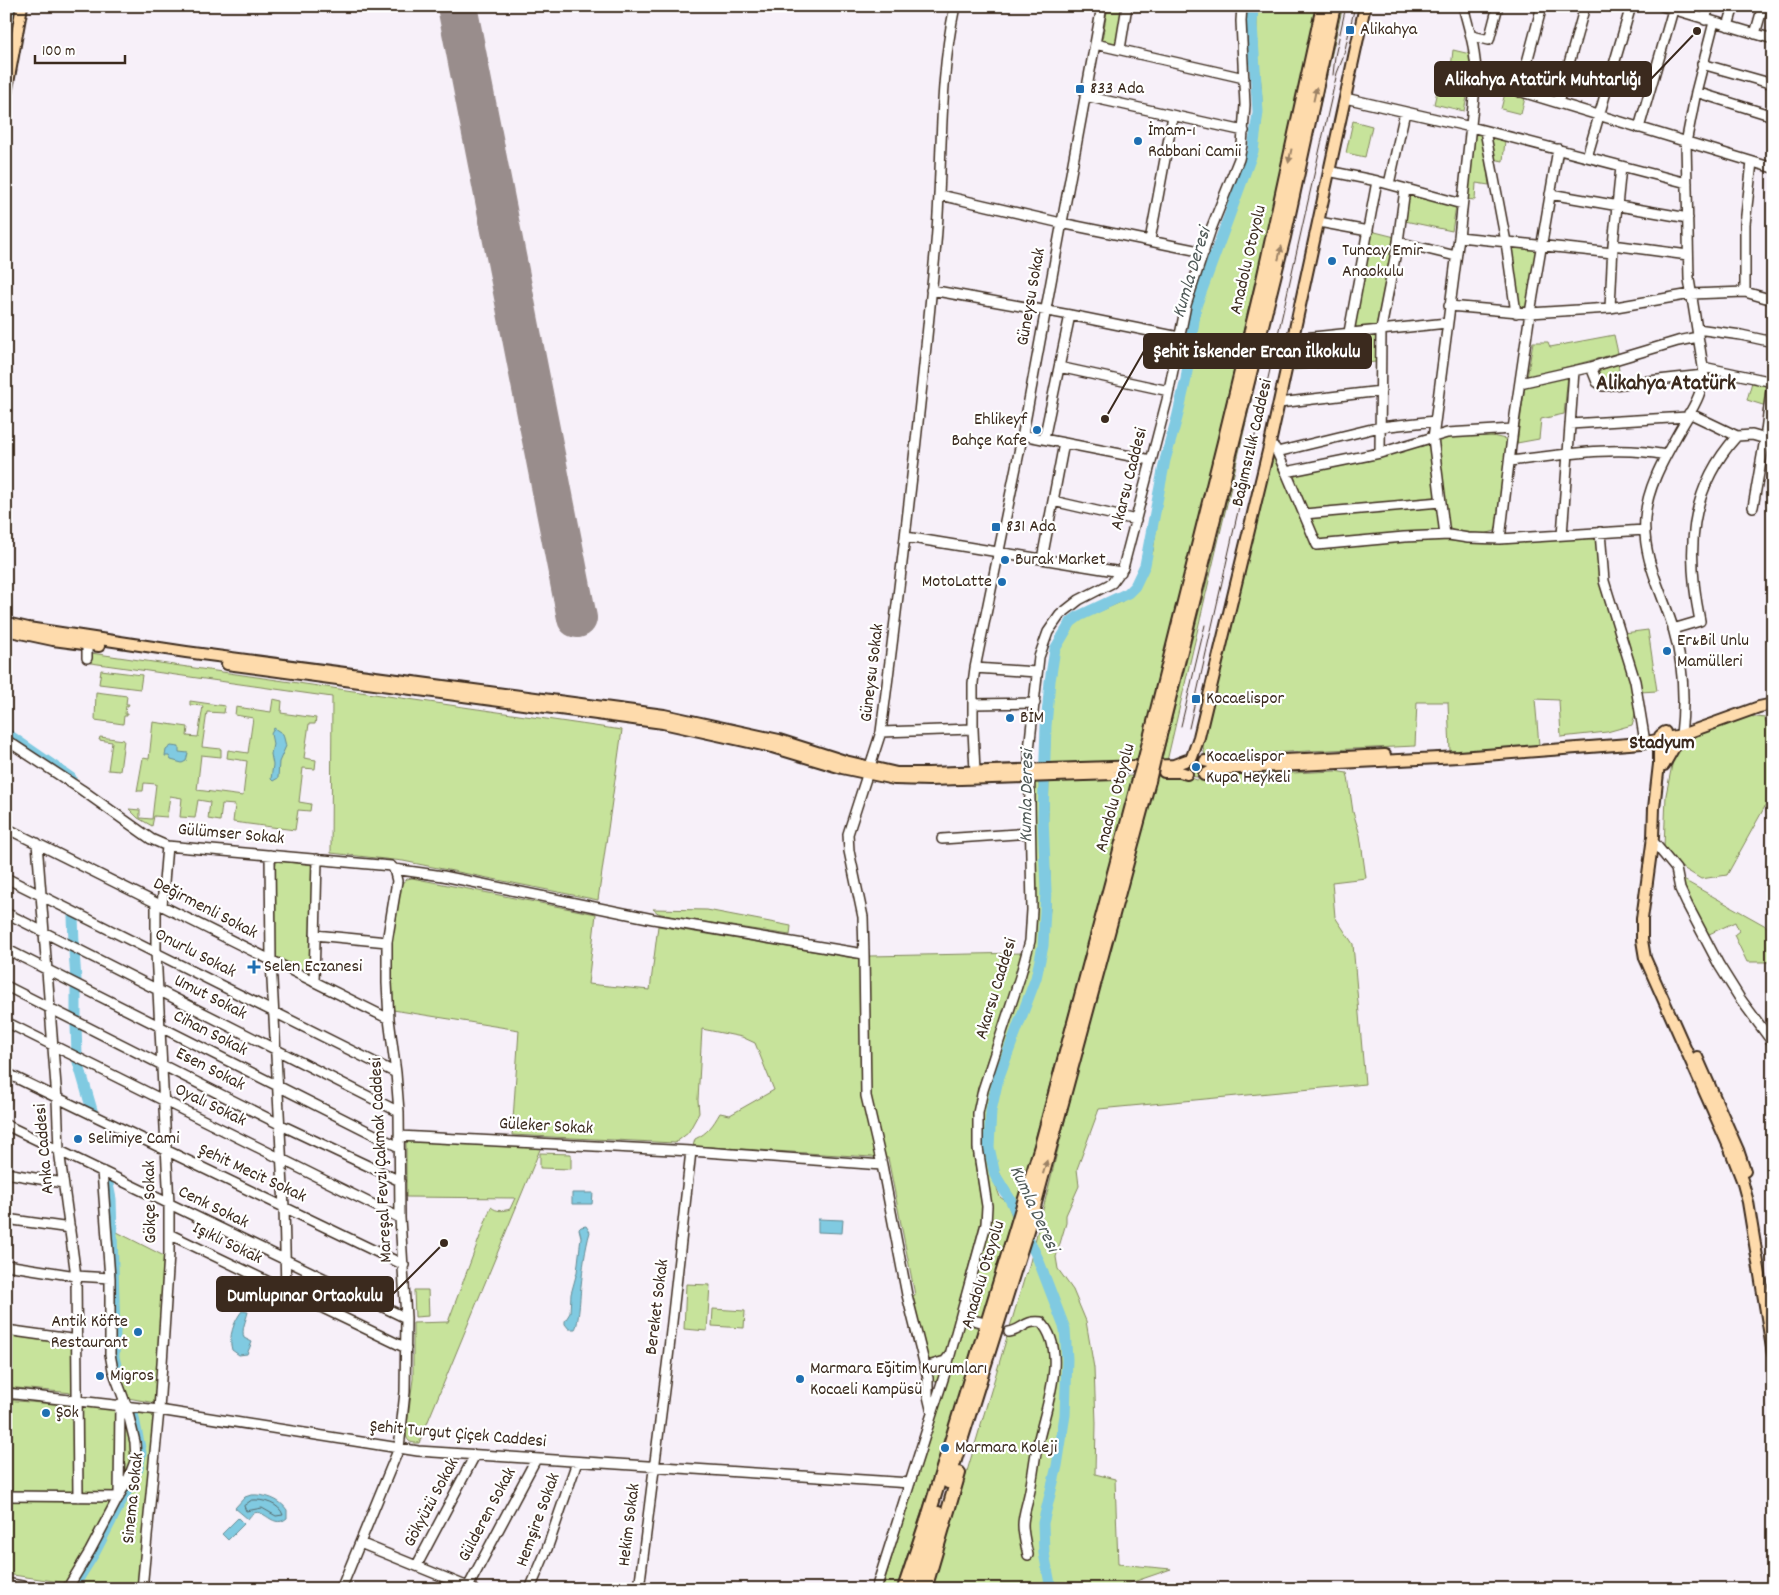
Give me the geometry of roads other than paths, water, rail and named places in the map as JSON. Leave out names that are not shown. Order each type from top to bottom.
[{"type":"highway","name":"Anadolu Otoyolu","points":[[1150,759],[1263,280],[1323,6]]},
{"type":"highway","name":"Anadolu Otoyolu","points":[[904,1589],[932,1505],[1025,1199],[1150,759],[1284,237],[1334,6]]},
{"type":"highway","name":"Anadolu Otoyolu","points":[[914,1589],[1032,1214],[1144,780]]},
{"type":"highway","points":[[925,1589],[958,1477],[985,1366]]},
{"type":"main road","points":[[6,94],[22,6]]},
{"type":"main road","name":"Bağımsızlık Caddesi","points":[[1197,759],[1198,739],[1272,438],[1365,6]]},
{"type":"main road","points":[[6,84],[10,70]]},
{"type":"main road","points":[[6,623],[177,651],[664,715],[779,740],[894,779],[929,780],[1083,772],[1175,772],[1187,774],[1195,779],[1220,769],[1459,754],[1643,739],[1681,732],[1773,704]]},
{"type":"main road","points":[[6,630],[88,645],[663,723],[772,747],[842,768],[897,773],[974,771],[1029,774]]},
{"type":"main road","points":[[1662,765],[1681,732],[1773,700]]},
{"type":"main road","points":[[1662,735],[1662,765],[1647,925],[1648,943],[1653,962],[1738,1150],[1754,1202],[1773,1321]]},
{"type":"main road","points":[[1643,739],[1653,749],[1662,765]]},
{"type":"main road","points":[[1083,772],[1174,765],[1197,759],[1219,763],[1459,754]]},
{"type":"main road","points":[[1187,774],[1185,769],[1197,759]]},
{"type":"main road","points":[[1197,759],[1208,769],[1204,775]]},
{"type":"main road","points":[[1655,842],[1642,919],[1642,940],[1645,958],[1742,1180],[1748,1202],[1772,1349]]},
{"type":"street","name":"Güneysu Sokak","points":[[955,6],[946,60],[940,195],[906,537],[881,732],[973,729],[973,683],[975,668],[1046,310],[1102,6]]},
{"type":"street","points":[[1120,49],[1127,6]]},
{"type":"street","name":"Akarsu Caddesi","points":[[876,1589],[951,1352],[986,1224],[987,1214],[977,1136],[980,1103],[988,1071],[1020,977],[1030,941],[1032,910],[1029,750],[1039,657],[1048,632],[1060,615],[1079,600],[1112,583],[1121,572],[1169,391],[1186,305],[1239,159],[1244,131],[1242,6]]},
{"type":"street","points":[[1445,535],[1433,438],[1434,421],[1472,127],[1476,78],[1476,62],[1472,36],[1463,6]]},
{"type":"street","points":[[1472,36],[1489,40],[1498,6]]},
{"type":"street","points":[[1519,92],[1542,6]]},
{"type":"street","points":[[1558,103],[1585,6]]},
{"type":"street","points":[[1587,157],[1631,6]]},
{"type":"street","points":[[1662,6],[1673,10],[1684,10],[1710,21],[1773,39]]},
{"type":"street","points":[[1681,732],[1682,678],[1673,629],[1649,563],[1645,515],[1651,492],[1666,455],[1700,394],[1704,371],[1691,294],[1688,254],[1686,143],[1710,21],[1709,6]]},
{"type":"street","points":[[1728,26],[1734,6]]},
{"type":"street","points":[[1755,34],[1762,6]]},
{"type":"street","points":[[1639,128],[1673,10]]},
{"type":"street","points":[[1095,44],[1244,78]]},
{"type":"street","points":[[1702,64],[1773,84]]},
{"type":"street","points":[[1476,78],[1773,168]]},
{"type":"street","points":[[1696,92],[1773,116]]},
{"type":"street","points":[[1085,96],[1244,131]]},
{"type":"street","points":[[1345,98],[1472,127],[1687,183]]},
{"type":"street","points":[[1389,184],[1406,112]]},
{"type":"street","points":[[1150,240],[1173,116]]},
{"type":"street","points":[[1485,131],[1506,242],[1516,313]]},
{"type":"street","points":[[1500,539],[1513,429],[1530,313],[1558,149]]},
{"type":"street","points":[[1745,292],[1746,224],[1752,162]]},
{"type":"street","points":[[1610,308],[1613,249],[1621,167]]},
{"type":"street","points":[[1328,171],[1377,181],[1462,204]]},
{"type":"street","points":[[1349,332],[1377,181]]},
{"type":"street","points":[[1380,452],[1381,330],[1398,242],[1405,189]]},
{"type":"street","points":[[1550,194],[1688,218]]},
{"type":"street","points":[[940,195],[1061,223],[1204,252]]},
{"type":"street","points":[[1319,222],[1368,231]]},
{"type":"street","points":[[1458,237],[1541,245],[1688,254]]},
{"type":"street","points":[[1398,242],[1456,256]]},
{"type":"street","points":[[931,290],[1046,310],[1179,337]]},
{"type":"street","points":[[1449,306],[1530,313],[1610,308],[1691,294],[1745,292],[1773,300]]},
{"type":"street","points":[[1044,439],[1070,315]]},
{"type":"street","points":[[1294,339],[1447,323]]},
{"type":"street","points":[[1520,383],[1591,367],[1669,344],[1698,333],[1741,335],[1773,342]]},
{"type":"street","points":[[1059,367],[1169,391]]},
{"type":"street","points":[[1591,367],[1597,382],[1601,386],[1606,387],[1704,371],[1772,382],[1769,440],[1753,507]]},
{"type":"street","points":[[1562,535],[1574,371]]},
{"type":"street","points":[[1279,403],[1381,390]]},
{"type":"street","points":[[1570,424],[1688,415],[1737,436],[1752,435],[1769,440]]},
{"type":"street","points":[[1277,452],[1380,427],[1434,421]]},
{"type":"street","points":[[1286,472],[1380,452],[1447,433],[1513,429]]},
{"type":"street","points":[[1022,435],[1151,460]]},
{"type":"street","points":[[1673,629],[1700,621],[1692,553],[1696,513],[1705,483],[1728,446],[1737,436]]},
{"type":"street","points":[[1272,438],[1317,545],[1364,539],[1445,535],[1500,539],[1645,530]]},
{"type":"street","points":[[1042,559],[1064,443]]},
{"type":"street","points":[[1510,461],[1567,454],[1636,451],[1666,455]]},
{"type":"street","points":[[1053,501],[1136,520]]},
{"type":"street","points":[[1304,514],[1440,502]]},
{"type":"street","points":[[1600,532],[1604,581],[1635,681],[1643,739]]},
{"type":"street","points":[[906,537],[1121,572]]},
{"type":"street","points":[[87,658],[88,645]]},
{"type":"street","points":[[975,668],[1037,672]]},
{"type":"street","points":[[973,704],[1035,703]]},
{"type":"street","points":[[973,729],[974,771]]},
{"type":"street","points":[[881,732],[848,834],[863,917],[866,1096],[882,1165],[907,1295],[928,1378],[928,1396],[932,1414]]},
{"type":"street","name":"Gülümser Sokak","points":[[6,740],[82,790],[151,840],[168,846],[391,866],[394,869],[443,876],[653,919],[864,954]]},
{"type":"street","name":"Değirmenli Sokak","points":[[6,828],[389,1019]]},
{"type":"street","points":[[942,838],[1030,834]]},
{"type":"street","points":[[1655,842],[1676,869],[1680,889],[1719,965],[1739,997],[1773,1043]]},
{"type":"street","name":"Anka Caddesi","points":[[36,843],[63,1183],[76,1276],[78,1497]]},
{"type":"street","name":"Gökçe Sokak","points":[[159,1410],[169,1234],[165,1102],[156,952],[159,904],[168,846]]},
{"type":"street","points":[[270,855],[271,960],[284,1207],[286,1290]]},
{"type":"street","points":[[314,982],[317,859]]},
{"type":"street","name":"Mareşal Fevzi Çakmak Caddesi","points":[[341,1589],[399,1448],[405,1392],[406,1318],[400,1218],[399,1112],[389,1019],[387,942],[396,881],[394,869]]},
{"type":"street","name":"Onurlu Sokak","points":[[6,878],[396,1073]]},
{"type":"street","name":"Umut Sokak","points":[[6,914],[399,1112]]},
{"type":"street","points":[[315,935],[387,942]]},
{"type":"street","name":"Cihan Sokak","points":[[6,949],[400,1148]]},
{"type":"street","name":"Esen Sokak","points":[[6,986],[279,1124],[400,1181]]},
{"type":"street","name":"Oyalı Sokak","points":[[6,1022],[400,1218]]},
{"type":"street","name":"Şehit Mecit Sokak","points":[[6,1073],[404,1265]]},
{"type":"street","name":"Cenk Sokak","points":[[6,1125],[406,1318]]},
{"type":"street","name":"Güleker Sokak","points":[[399,1136],[691,1151],[882,1165]]},
{"type":"street","name":"Bereket Sokak","points":[[654,1466],[691,1151]]},
{"type":"street","points":[[67,1589],[130,1477],[136,1459],[135,1442],[110,1354],[110,1278],[102,1171]]},
{"type":"street","points":[[6,1173],[63,1183]]},
{"type":"street","points":[[6,1219],[70,1228]]},
{"type":"street","name":"Işıklı Sokak","points":[[169,1234],[406,1348]]},
{"type":"street","points":[[6,1265],[76,1276],[110,1278]]},
{"type":"street","points":[[960,1316],[980,1322]]},
{"type":"street","points":[[1009,1332],[1015,1331],[1030,1322],[1041,1322],[1045,1326],[1053,1352],[1052,1381],[1039,1436],[1033,1478],[1024,1517],[1024,1536],[1028,1555]]},
{"type":"street","points":[[6,1330],[78,1340]]},
{"type":"street","points":[[925,1367],[945,1361],[951,1352]]},
{"type":"street","name":"Şehit Turgut Çiçek Caddesi","points":[[6,1393],[159,1410],[399,1448],[577,1462],[910,1483]]},
{"type":"street","points":[[119,1497],[123,1405]]},
{"type":"street","name":"Sinema Sokak","points":[[142,1589],[159,1410]]},
{"type":"street","name":"Gökyüzü Sokak","points":[[417,1566],[475,1455]]},
{"type":"street","name":"Gülderen Sokak","points":[[471,1588],[536,1459]]},
{"type":"street","name":"Hemşire Sokak","points":[[530,1589],[547,1549],[577,1462]]},
{"type":"street","name":"Hekim Sokak","points":[[639,1589],[654,1466]]},
{"type":"street","points":[[6,1496],[119,1497]]},
{"type":"street","points":[[360,1542],[471,1588]]},
{"type":"street","points":[[6,1584],[37,1589]]},
{"type":"water","points":[[274,728],[283,734],[286,746],[279,762],[278,778],[273,781],[271,779],[273,744],[271,734]]},
{"type":"water","points":[[171,746],[179,747],[179,752],[188,753],[186,761],[182,763],[171,760],[169,756],[165,756],[166,750]]},
{"type":"water","points":[[572,1193],[593,1193],[592,1204],[572,1204]]},
{"type":"water","points":[[818,1219],[843,1220],[842,1233],[818,1232]]},
{"type":"water","points":[[586,1226],[590,1232],[583,1265],[577,1321],[575,1329],[569,1329],[565,1321],[570,1313],[571,1294],[577,1272],[581,1237],[579,1229]]},
{"type":"water","points":[[242,1311],[248,1312],[243,1335],[244,1338],[252,1342],[247,1354],[239,1355],[232,1350],[231,1335],[236,1319]]},
{"type":"water","points":[[251,1495],[266,1496],[276,1500],[287,1510],[287,1518],[276,1521],[257,1512],[248,1519],[235,1508],[245,1497]]},
{"type":"water","points":[[238,1518],[244,1524],[228,1540],[222,1534]]},
{"type":"waterway","points":[[6,34],[12,6]]},
{"type":"waterway","name":"Kumla Deresi","points":[[1051,1589],[1044,1553],[1043,1523],[1057,1466],[1065,1415],[1067,1359],[1065,1329],[1038,1259],[1011,1201],[995,1175],[989,1147],[991,1111],[998,1079],[1036,978],[1043,946],[1046,891],[1043,817],[1046,726],[1055,649],[1071,622],[1079,616],[1128,593],[1135,586],[1145,565],[1165,460],[1186,379],[1196,306],[1253,151],[1258,112],[1252,25],[1253,6]]},
{"type":"waterway","points":[[6,733],[71,778]]},
{"type":"waterway","points":[[73,916],[74,944]]},
{"type":"waterway","points":[[74,951],[76,980]]},
{"type":"waterway","points":[[76,989],[76,1017]]},
{"type":"waterway","points":[[76,1025],[77,1055]]},
{"type":"waterway","points":[[78,1062],[92,1110]]},
{"type":"waterway","points":[[107,1179],[111,1199],[114,1357],[117,1369]]},
{"type":"waterway","points":[[72,1589],[95,1552],[138,1469],[141,1453],[133,1413]]},
{"type":"tram line","points":[[1333,75],[1335,56],[1346,6]]},
{"type":"tram line","points":[[1189,728],[1337,73],[1343,58],[1355,6]]},
{"type":"tram line","points":[[1181,726],[1205,625]]},
{"type":"place","name":"Alikahya","points":[[1350,30]]},
{"type":"place","name":"Alikahya Atatürk Muhtarlığı","points":[[1697,31]]},
{"type":"place","name":"833 Ada","points":[[1080,89]]},
{"type":"place","name":"İmam-ı Rabbani Camii","points":[[1138,141]]},
{"type":"place","name":"Tuncay Emir Anaokulu","points":[[1332,261]]},
{"type":"place","name":"Şehit İskender Ercan İlkokulu","points":[[1105,419]]},
{"type":"place","name":"Ehlikeyf Bahçe Kafe","points":[[1037,430]]},
{"type":"place","name":"831 Ada","points":[[996,527]]},
{"type":"place","name":"Burak Market","points":[[1005,560]]},
{"type":"place","name":"MotoLatte","points":[[1002,582]]},
{"type":"place","name":"Er&Bil Unlu Mamülleri","points":[[1667,651]]},
{"type":"place","name":"Kocaelispor","points":[[1196,699]]},
{"type":"place","name":"BİM","points":[[1010,718]]},
{"type":"place","name":"Kocaelispor Kupa Heykeli","points":[[1196,767]]},
{"type":"place","name":"Selen Eczanesi","points":[[254,967]]},
{"type":"place","name":"Selimiye Cami","points":[[78,1139]]},
{"type":"place","name":"Dumlupınar Ortaokulu","points":[[444,1243]]},
{"type":"place","name":"Antik Köfte Restaurant","points":[[138,1332]]},
{"type":"place","name":"Migros","points":[[100,1376]]},
{"type":"place","name":"Marmara Eğitim Kurumları Kocaeli Kampüsü","points":[[800,1379]]},
{"type":"place","name":"Şok","points":[[46,1413]]},
{"type":"place","name":"Marmara Koleji","points":[[945,1448]]},
{"type":"district","name":"Alikahya Atatürk","points":[[1666,384]]},
{"type":"district","name":"Stadyum","points":[[1662,744]]}]
